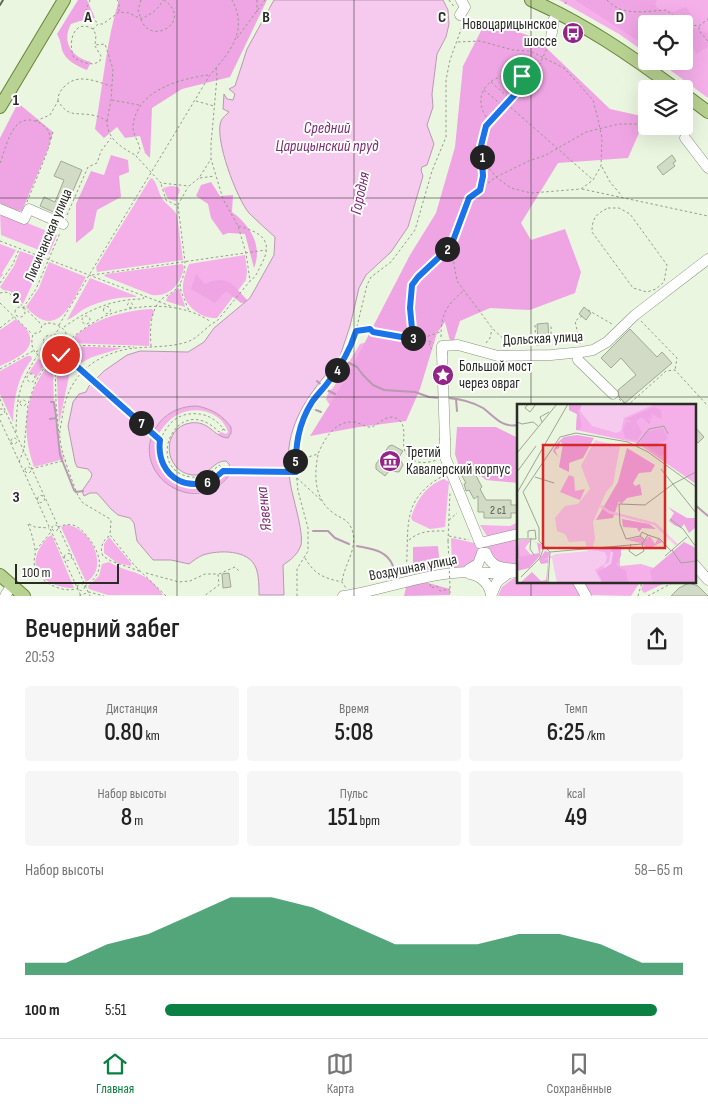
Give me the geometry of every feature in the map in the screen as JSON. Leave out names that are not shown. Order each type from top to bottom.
[{"type":"main road","points":[[0,107],[64,0]]},
{"type":"main road","points":[[537,1],[563,6],[609,42],[663,80]]},
{"type":"main road","points":[[693,101],[708,112]]},
{"type":"main road","points":[[0,575],[8,590],[24,596]]},
{"type":"street","points":[[460,15],[465,7],[461,0]]},
{"type":"street","points":[[551,38],[554,19],[563,6]]},
{"type":"street","points":[[685,138],[708,168]]},
{"type":"street","points":[[0,208],[24,219],[29,209],[63,224]]},
{"type":"street","name":"Дольская улица","points":[[442,346],[458,345],[498,356],[579,353],[593,350],[607,342],[635,315],[708,259]]},
{"type":"street","points":[[442,346],[445,457],[482,542],[493,592]]},
{"type":"street","points":[[579,353],[578,360],[613,394]]},
{"type":"street","points":[[482,542],[517,534]]},
{"type":"street","points":[[484,553],[482,553],[478,564],[469,569],[469,572],[485,582],[493,592]]},
{"type":"street","points":[[484,553],[486,553],[492,564],[502,569],[514,569],[493,592]]},
{"type":"street","points":[[696,566],[708,580]]},
{"type":"street","name":"Воздушная улица","points":[[347,595],[422,578],[469,572],[512,573]]},
{"type":"street","points":[[579,583],[586,596]]},
{"type":"path","points":[[90,0],[86,10],[90,17],[98,24]]},
{"type":"path","points":[[117,0],[120,12]]},
{"type":"path","points":[[141,0],[138,10],[141,19],[145,27],[152,31],[162,31],[169,28],[175,16],[171,5],[163,0],[158,8],[141,19]]},
{"type":"path","points":[[232,0],[237,8],[239,23],[237,39]]},
{"type":"path","points":[[257,0],[257,13]]},
{"type":"path","points":[[102,554],[103,543],[110,535],[112,521],[83,503],[78,496],[66,460],[60,438],[56,402],[52,346],[55,342],[54,337],[210,75],[265,0]]},
{"type":"path","points":[[607,0],[613,6],[625,11],[667,10],[673,15]]},
{"type":"path","points":[[94,29],[98,24],[103,24],[120,12],[129,13],[141,19]]},
{"type":"path","points":[[297,596],[297,568],[308,551],[308,528],[296,477],[295,461],[296,445],[303,419],[312,402],[346,356],[356,331],[366,285],[370,277],[391,262],[414,230],[432,170],[446,137],[446,80],[450,60],[463,25],[460,15]]},
{"type":"path","points":[[693,25],[698,26],[708,19]]},
{"type":"path","points":[[698,26],[699,31],[708,42]]},
{"type":"path","points":[[82,27],[94,29],[96,35],[94,45],[101,56],[100,61],[96,64],[86,64],[74,58],[70,49],[71,39],[74,32],[82,27]]},
{"type":"path","points":[[480,190],[483,176],[481,146],[484,132],[490,121],[538,68],[551,38]]},
{"type":"path","points":[[458,42],[480,41],[512,50],[530,51],[564,68],[593,100],[600,128],[601,166],[610,182],[622,197]]},
{"type":"path","points":[[94,45],[105,44],[113,69],[111,100],[107,121],[111,138],[136,156],[161,183],[166,200],[178,206]]},
{"type":"path","points":[[216,67],[217,77],[211,159],[223,199],[238,226],[246,253],[250,281]]},
{"type":"path","points":[[490,121],[482,113],[481,95],[484,89],[497,77],[505,74],[522,76],[529,79]]},
{"type":"path","points":[[136,156],[140,150],[133,129],[140,105],[157,91],[173,83],[193,77],[210,75]]},
{"type":"path","points":[[0,163],[17,124],[23,120],[36,121],[50,115],[58,100],[58,95],[69,82],[77,79],[89,79],[111,87]]},
{"type":"path","points":[[491,82],[510,99]]},
{"type":"path","points":[[484,89],[503,106]]},
{"type":"path","points":[[58,100],[63,109],[69,113],[97,116],[107,121]]},
{"type":"path","points":[[111,100],[140,105]]},
{"type":"path","points":[[195,101],[214,106]]},
{"type":"path","points":[[506,103],[593,180]]},
{"type":"path","points":[[36,121],[50,135],[51,139],[48,150]]},
{"type":"path","points":[[413,339],[410,308],[412,285],[451,246],[469,198],[496,177],[558,149],[586,132],[619,124],[638,124]]},
{"type":"path","points":[[25,204],[48,150],[53,132]]},
{"type":"path","points":[[678,135],[685,138]]},
{"type":"path","name":"Лисичанская улица","points":[[0,328],[15,316],[20,317],[24,315],[23,308],[36,288],[88,167],[97,163],[101,151],[111,138]]},
{"type":"path","points":[[152,347],[151,327],[156,307],[159,302],[175,291],[183,278],[185,262],[178,206],[189,186],[199,178],[211,159]]},
{"type":"path","points":[[483,160],[496,177],[511,188],[531,193],[581,189],[708,216]]},
{"type":"path","points":[[581,189],[593,180],[601,166]]},
{"type":"path","points":[[199,178],[216,176]]},
{"type":"path","points":[[161,183],[189,186]]},
{"type":"path","points":[[608,208],[619,208],[630,214],[667,265],[664,282],[656,289],[646,292],[633,288],[592,232],[592,222],[597,214],[608,208]]},
{"type":"path","points":[[55,342],[152,347],[189,342],[201,334],[211,323],[217,321],[254,278],[267,250],[266,244],[259,233],[238,226]]},
{"type":"path","points":[[0,240],[173,308]]},
{"type":"path","points":[[451,246],[457,281],[463,291],[492,328],[521,355]]},
{"type":"path","points":[[0,283],[10,269],[19,248]]},
{"type":"path","points":[[91,275],[267,250]]},
{"type":"path","points":[[180,284],[190,312]]},
{"type":"path","points":[[0,289],[3,292]]},
{"type":"path","points":[[422,339],[442,346],[442,316],[452,301],[463,291]]},
{"type":"path","points":[[0,293],[9,293],[42,325]]},
{"type":"path","points":[[61,327],[106,306],[143,299],[144,296]]},
{"type":"path","points":[[130,301],[128,305],[131,308]]},
{"type":"path","points":[[0,303],[33,334]]},
{"type":"path","points":[[106,306],[104,311],[109,314]]},
{"type":"path","points":[[106,306],[110,308],[109,314]]},
{"type":"path","name":"Лисичанская улица","points":[[15,316],[16,309],[23,308]]},
{"type":"path","points":[[33,334],[32,344],[36,352],[49,359],[54,359],[63,354],[68,343],[88,324],[109,314],[131,308],[173,308],[190,312],[211,323]]},
{"type":"path","points":[[588,310],[621,330]]},
{"type":"path","points":[[635,315],[677,358],[675,370]]},
{"type":"path","points":[[83,316],[83,323],[88,324]]},
{"type":"path","points":[[83,316],[89,318],[88,324]]},
{"type":"path","points":[[579,353],[576,321],[582,316]]},
{"type":"path","points":[[42,325],[51,323],[61,327],[66,333],[68,343]]},
{"type":"path","points":[[535,324],[536,345],[551,344],[551,325]]},
{"type":"path","points":[[40,332],[42,325]]},
{"type":"path","points":[[475,349],[486,344],[490,338],[492,328]]},
{"type":"path","points":[[356,331],[370,329],[373,332],[413,339],[422,339],[441,332]]},
{"type":"path","points":[[33,334],[40,332]]},
{"type":"path","points":[[40,332],[45,337],[46,345]]},
{"type":"path","points":[[45,337],[50,335],[54,337]]},
{"type":"path","points":[[429,346],[430,342]]},
{"type":"path","points":[[0,369],[36,352],[46,345],[52,346]]},
{"type":"path","points":[[60,438],[63,412],[69,391],[82,372],[95,360],[138,347]]},
{"type":"path","points":[[16,433],[21,383],[36,352]]},
{"type":"path","points":[[63,354],[160,440],[168,441]]},
{"type":"path","points":[[19,462],[24,449],[27,404],[35,381],[49,362],[49,359]]},
{"type":"path","points":[[629,404],[666,371],[675,370]]},
{"type":"path","points":[[675,370],[708,406]]},
{"type":"path","points":[[25,375],[29,382],[35,381]]},
{"type":"path","points":[[27,377],[33,375],[35,381]]},
{"type":"path","points":[[0,398],[90,596]]},
{"type":"path","points":[[18,402],[24,400],[27,404]]},
{"type":"path","points":[[18,402],[22,406],[27,404]]},
{"type":"path","points":[[0,409],[5,410]]},
{"type":"path","points":[[0,415],[4,414],[5,410]]},
{"type":"path","points":[[226,432],[219,423],[200,414],[180,417],[169,425],[160,440],[159,448],[162,462],[169,474],[187,484],[198,484],[208,482],[223,471],[296,472]]},
{"type":"path","points":[[186,415],[188,421]]},
{"type":"path","points":[[205,422],[207,416]]},
{"type":"path","points":[[324,503],[314,480],[318,454],[324,440],[331,432],[345,423],[358,423],[370,428],[381,420],[392,418],[399,420],[402,424],[405,452],[410,459],[420,463],[445,457]]},
{"type":"path","points":[[0,420],[80,595],[88,592],[104,596]]},
{"type":"path","points":[[223,471],[224,469],[219,465],[205,475],[197,477],[188,476],[175,468],[167,454],[168,441],[180,424],[188,421],[205,422],[219,432],[224,429]]},
{"type":"path","points":[[169,425],[174,430]]},
{"type":"path","points":[[11,443],[13,438],[18,439]]},
{"type":"path","points":[[11,443],[16,444],[18,439]]},
{"type":"path","points":[[295,461],[318,454]]},
{"type":"path","points":[[24,472],[26,467],[31,468],[66,460]]},
{"type":"path","points":[[24,472],[29,473],[31,468]]},
{"type":"path","points":[[169,474],[175,468]]},
{"type":"path","points":[[405,582],[408,521],[412,504],[422,490],[450,472]]},
{"type":"path","points":[[205,475],[208,482]]},
{"type":"path","points":[[187,484],[188,476]]},
{"type":"path","points":[[296,477],[330,510],[347,521],[352,531],[354,540],[342,582],[347,595]]},
{"type":"path","points":[[450,491],[448,520],[450,596]]},
{"type":"path","points":[[38,500],[40,496],[45,497]]},
{"type":"path","points":[[38,500],[42,502],[45,497]]},
{"type":"path","points":[[448,520],[466,506]]},
{"type":"path","points":[[35,551],[51,530],[53,525],[68,524],[79,528],[94,545],[99,555],[100,563],[96,576],[92,581],[85,585],[83,589],[68,590],[48,584],[39,576],[34,562],[35,551],[28,524],[35,528],[51,530],[56,531],[58,526]]},
{"type":"path","points":[[408,540],[425,531],[448,531]]},
{"type":"path","points":[[110,535],[134,565],[145,573],[166,596]]},
{"type":"path","points":[[448,536],[482,542]]},
{"type":"path","points":[[64,559],[67,554],[72,556]]},
{"type":"path","points":[[102,554],[111,561],[179,582],[190,581],[204,574],[218,574],[235,567],[239,571]]},
{"type":"path","points":[[64,559],[69,560],[72,556]]},
{"type":"path","points":[[305,557],[311,569],[319,575],[342,582]]},
{"type":"path","points":[[204,596],[219,585],[218,574]]},
{"type":"path","points":[[429,582],[431,588],[437,586],[440,591],[450,588]]},
{"type":"path","points":[[638,596],[642,583]]},
{"type":"path","points":[[648,596],[672,583]]},
{"type":"path","points":[[78,588],[80,584],[85,585]]},
{"type":"shaded area","points":[[78,0],[87,0],[95,18],[71,24],[67,37],[70,48],[74,53],[78,57],[91,62],[87,70],[76,65],[66,57],[57,34]]},
{"type":"shaded area","points":[[119,0],[267,0],[230,77],[182,89],[152,108],[150,158],[145,153],[140,136],[125,138],[117,127],[104,138],[95,129],[108,48]]},
{"type":"shaded area","points":[[559,0],[708,0],[708,98],[693,87],[693,80],[684,80],[670,70],[693,70],[693,15],[638,15],[638,47],[619,34]]},
{"type":"shaded area","points":[[575,0],[657,0],[655,4],[658,9],[673,12],[686,7],[691,14],[638,15],[638,41]]},
{"type":"shaded area","points":[[486,21],[536,38],[610,109],[638,115],[638,135],[628,158],[558,163],[521,223],[531,240],[565,229],[581,272],[575,293],[530,310],[490,308],[460,321],[454,340],[450,341],[445,322],[437,333],[420,389],[406,421],[310,436],[348,375],[410,255],[436,213],[455,147],[463,66]]},
{"type":"shaded area","points":[[693,27],[708,33],[708,47],[696,54]]},
{"type":"shaded area","points":[[18,103],[53,132],[48,149],[22,211],[11,210],[0,203],[0,138]]},
{"type":"shaded area","points":[[111,155],[128,160],[129,172],[119,176],[121,197],[97,210],[93,229],[76,243],[76,204],[91,171],[104,175]]},
{"type":"shaded area","points":[[152,178],[163,200],[177,215],[183,260],[97,272],[96,267]]},
{"type":"shaded area","points":[[211,182],[220,196],[233,195],[232,212],[244,223],[256,244],[257,252],[254,268],[245,234],[228,233],[223,235],[211,218],[208,204],[196,196],[201,185]]},
{"type":"shaded area","points":[[178,187],[180,190],[176,201],[168,199],[163,188]]},
{"type":"shaded area","points":[[0,212],[57,235],[49,254],[1,235]]},
{"type":"shaded area","points":[[0,244],[16,250],[0,278]]},
{"type":"shaded area","points":[[20,251],[45,260],[23,304],[10,291],[3,290],[0,287],[14,266]]},
{"type":"shaded area","points":[[245,255],[246,280],[217,318],[211,318],[195,311],[184,297],[183,291],[184,277],[189,264]]},
{"type":"shaded area","points":[[49,262],[86,277],[75,298],[62,315],[55,320],[47,321],[37,317],[26,307],[39,288]]},
{"type":"shaded area","points":[[182,264],[184,267],[183,273],[174,288],[169,292],[158,295],[152,295],[104,276],[106,274]]},
{"type":"shaded area","points":[[196,274],[205,284],[219,280],[230,283],[249,302],[241,303],[226,291],[215,303],[191,289]]},
{"type":"shaded area","points":[[90,278],[136,297],[117,298],[98,303],[67,320]]},
{"type":"shaded area","points":[[179,288],[185,307],[166,301],[168,296]]},
{"type":"shaded area","points":[[152,309],[154,312],[150,322],[149,346],[70,343],[85,328],[96,322],[119,314]]},
{"type":"shaded area","points":[[16,319],[29,334],[29,346],[22,354],[0,366],[0,330]]},
{"type":"shaded area","points":[[367,342],[334,404],[329,404],[326,399],[329,391],[333,388],[360,344]]},
{"type":"shaded area","points":[[69,346],[122,348],[92,357],[81,363],[67,351]]},
{"type":"shaded area","points":[[27,356],[31,356],[32,359],[23,373],[17,389],[13,422],[0,394],[0,371]]},
{"type":"shaded area","points":[[61,358],[73,370],[69,376],[59,424],[56,360]]},
{"type":"shaded area","points":[[38,359],[47,362],[36,378],[34,374],[28,374]]},
{"type":"shaded area","points":[[51,361],[53,361],[57,434],[64,459],[34,467],[27,438],[28,411],[35,386]]},
{"type":"shaded area","points":[[192,406],[204,407],[223,418],[231,427],[231,433],[228,438],[222,438],[217,435],[221,432],[226,434],[228,432],[220,419],[199,410],[191,410],[177,415],[166,424],[158,435],[154,432],[165,417],[180,409]]},
{"type":"shaded area","points":[[457,427],[496,427],[517,438],[517,483],[486,480],[473,470],[462,476],[455,454]]},
{"type":"shaded area","points":[[151,437],[156,441],[158,461],[165,474],[180,485],[199,487],[217,480],[225,473],[231,473],[222,483],[210,489],[186,492],[174,489],[164,483],[156,474],[150,458]]},
{"type":"shaded area","points":[[444,479],[449,482],[445,527],[430,529],[413,521],[411,518],[413,512],[423,494],[432,485]]},
{"type":"shaded area","points":[[517,522],[517,529],[487,536],[480,525],[510,526]]},
{"type":"shaded area","points":[[66,525],[75,527],[83,532],[94,549],[97,567],[93,576],[86,582],[61,527]]},
{"type":"shaded area","points":[[52,535],[74,588],[49,582],[38,571],[36,564],[37,555],[44,541]]},
{"type":"shaded area","points":[[517,536],[517,567],[502,569],[486,550],[490,544]]},
{"type":"shaded area","points":[[109,537],[131,563],[131,566],[117,563],[104,553],[104,544]]},
{"type":"shaded area","points":[[452,538],[479,544],[482,550],[472,568],[454,568],[452,564]]},
{"type":"shaded area","points":[[438,546],[440,567],[413,574],[413,547]]},
{"type":"shaded area","points":[[109,562],[144,576],[163,595],[108,595],[89,589],[88,586],[99,576],[102,564]]},
{"type":"shaded area","points":[[517,576],[517,583],[576,583],[583,596],[498,596],[502,587]]},
{"type":"shaded area","points":[[421,581],[450,589],[450,595],[404,596],[406,587]]},
{"type":"shaded area","points":[[583,583],[639,583],[631,596],[589,595]]},
{"type":"shaded area","points":[[644,583],[665,583],[644,593],[641,589]]},
{"type":"water","name":"Средний Царицынский пруд","points":[[274,0],[443,0],[448,10],[449,24],[446,37],[437,54],[432,94],[433,107],[427,125],[434,144],[427,165],[422,167],[421,170],[423,176],[408,227],[391,252],[366,275],[359,288],[341,359],[329,370],[300,411],[291,435],[288,464],[299,523],[301,545],[296,554],[283,565],[284,595],[259,595],[256,568],[247,557],[240,554],[232,552],[209,553],[189,564],[171,560],[153,560],[137,541],[134,523],[130,518],[118,515],[97,493],[90,493],[84,496],[82,491],[92,474],[88,469],[77,467],[68,426],[73,402],[79,394],[86,392],[89,386],[104,371],[127,355],[140,351],[188,352],[204,342],[214,328],[250,298],[274,255],[275,237],[244,206],[228,168],[221,141],[221,121],[229,112],[223,109],[224,94],[227,99],[233,100],[235,94],[229,89],[235,86],[247,49]],"holes":[[[187,407],[202,407],[216,413],[228,423],[231,427],[231,433],[228,438],[219,435],[202,424],[190,423],[174,433],[169,449],[171,458],[175,466],[182,472],[192,475],[203,474],[222,461],[226,461],[229,464],[231,473],[216,487],[199,493],[183,492],[168,484],[156,472],[150,457],[151,440],[160,422],[172,412]]]},
{"type":"pier","points":[[94,378],[154,432],[152,436],[91,382]]},
{"type":"pier","points":[[230,468],[292,469],[291,474],[231,473]]},
{"type":"building","points":[[672,155],[676,161],[673,163],[675,166],[663,175],[657,167]]},
{"type":"building","points":[[61,161],[82,170],[62,216],[40,206],[44,197],[55,202],[64,180],[54,176]]},
{"type":"building","points":[[584,307],[591,313],[586,320],[579,314]]},
{"type":"building","points":[[548,323],[549,342],[538,342],[537,324]]},
{"type":"building","points":[[630,329],[657,357],[662,352],[672,363],[625,403],[619,397],[618,390],[636,375],[621,358],[611,368],[601,358]]},
{"type":"building","points":[[696,428],[704,437],[698,443],[696,441]]},
{"type":"building","name":"Третий Кавалерский корпус","points":[[392,445],[403,451],[399,457],[403,465],[399,472],[389,471],[385,476],[376,469],[376,464],[389,446]]},
{"type":"building","points":[[473,470],[486,500],[511,500],[511,505],[517,505],[517,513],[511,513],[511,518],[484,518],[484,512],[478,512],[478,496],[474,499],[469,490],[466,491],[464,484],[466,483],[462,476]]},
{"type":"building","points":[[229,573],[231,587],[223,588],[222,574]]},
{"type":"building","points":[[689,583],[698,586],[708,596],[671,596],[679,588]]},
{"type":"waterway","points":[[341,359],[357,367],[373,385],[384,390],[415,392],[429,397],[441,398]]},
{"type":"waterway","points":[[317,381],[335,394]]},
{"type":"waterway","points":[[448,398],[475,404],[503,423],[512,426],[517,425]]},
{"type":"waterway","points":[[456,399],[457,411]]},
{"type":"waterway","points":[[51,402],[54,402],[56,417]]},
{"type":"waterway","points":[[305,404],[313,409]]},
{"type":"waterway","points":[[316,410],[321,412]]},
{"type":"waterway","points":[[50,419],[56,418],[60,455],[74,490],[76,492],[83,491]]},
{"type":"waterway","points":[[696,506],[708,516]]},
{"type":"waterway","points":[[313,531],[328,531],[335,538],[349,544]]},
{"type":"waterway","points":[[357,546],[383,553],[393,566]]},
{"type":"railway","points":[[0,5],[3,0]]},
{"type":"place","name":"Новоцарицынское шоссе","points":[[573,33]]},
{"type":"place","name":"Большой мост через овраг","points":[[443,375]]},
{"type":"place","name":"Третий Кавалерский корпус","points":[[390,461]]},
{"type":"route","points":[[61,355],[63,354],[160,440],[160,455],[165,468],[169,474],[181,482],[203,484],[214,479],[223,471],[296,472],[296,445],[303,419],[312,402],[342,362],[356,331],[370,329],[373,332],[413,339],[410,308],[412,285],[451,246],[469,198],[480,190],[483,176],[481,146],[486,126],[529,79],[522,76]]},
{"type":"water label","name":"Городня","points":[[359,193]]},
{"type":"water label","name":"Язвенка","points":[[263,509]]}]
